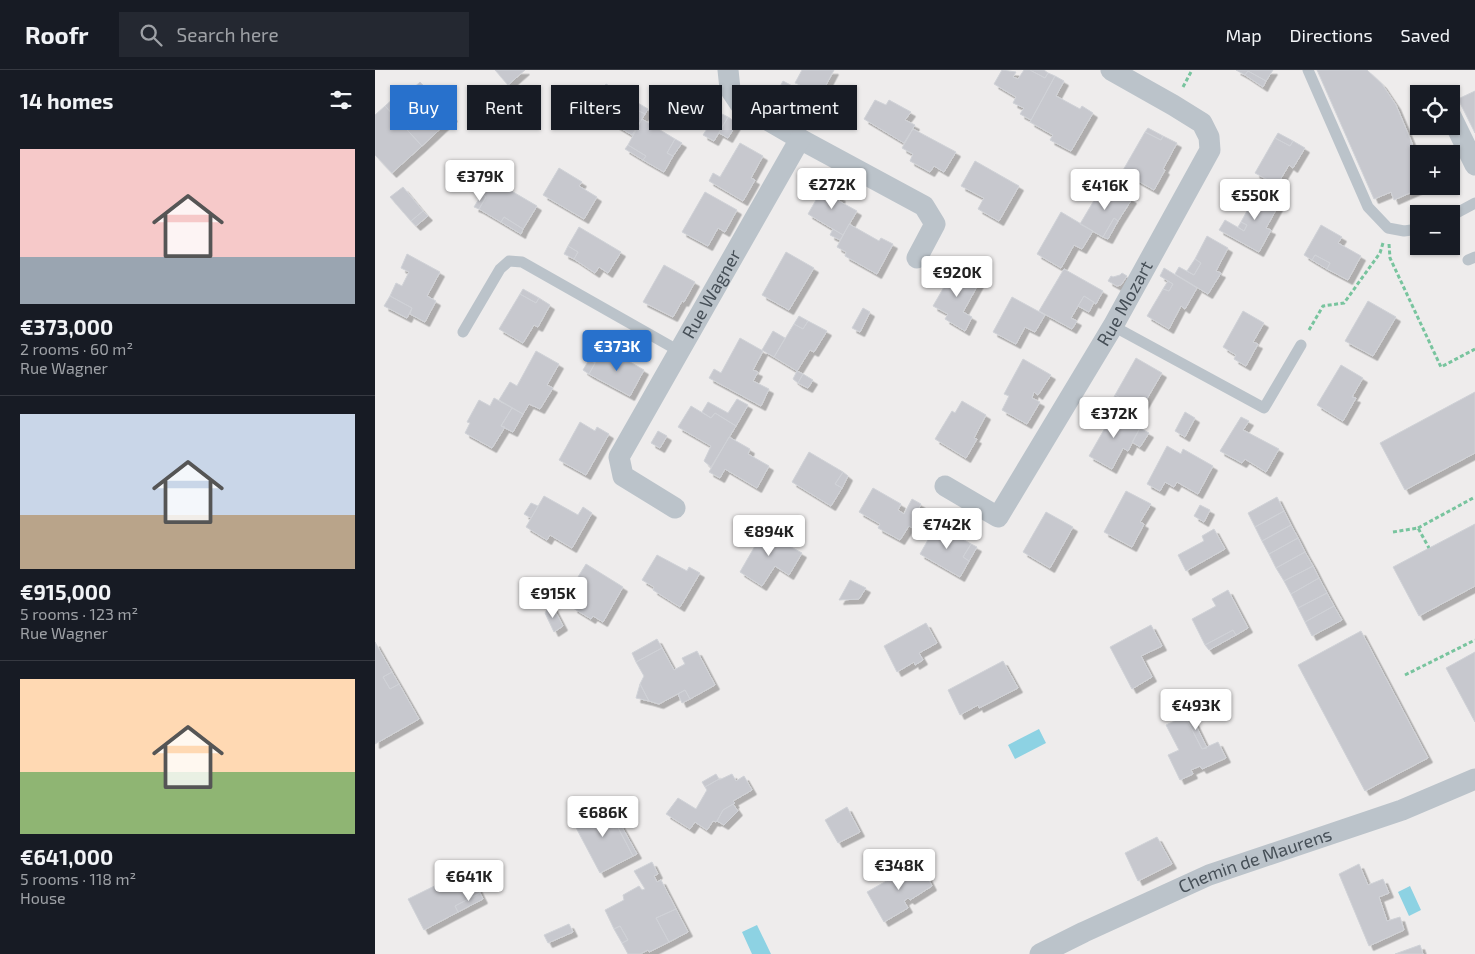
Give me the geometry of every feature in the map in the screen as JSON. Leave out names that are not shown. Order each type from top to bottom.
[{"type":"street","points":[[728,70],[730,89],[740,104],[800,139],[924,206],[935,224],[917,258]]},
{"type":"street","name":"Rue Mozart","points":[[945,486],[998,517],[1113,326],[1209,150],[1209,136],[1202,124],[1173,105],[1111,70]]},
{"type":"street","points":[[1460,134],[1475,165]]},
{"type":"street","name":"Rue Wagner","points":[[675,508],[623,476],[619,457],[800,139]]},
{"type":"street","name":"Chemin de Maurens","points":[[1040,954],[1209,875],[1402,810],[1475,779]]},
{"type":"lane","points":[[1308,70],[1368,208],[1389,228],[1403,231],[1410,230]]},
{"type":"lane","points":[[1460,211],[1475,203]]},
{"type":"lane","points":[[463,332],[500,269],[509,260],[522,262],[679,351]]},
{"type":"lane","points":[[1113,326],[1264,408],[1301,344]]},
{"type":"path","points":[[1301,344],[1323,306],[1345,303],[1380,253],[1389,228]]},
{"type":"path","points":[[1389,228],[1390,258],[1441,367],[1475,349]]},
{"type":"path","points":[[1393,532],[1418,528],[1475,497]]},
{"type":"path","points":[[1418,528],[1429,548]]},
{"type":"path","points":[[1405,675],[1475,640]]},
{"type":"water","points":[[1039,729],[1046,743],[1015,759],[1008,745]]},
{"type":"water","points":[[1410,886],[1421,910],[1409,916],[1398,892]]},
{"type":"water","points":[[757,925],[771,954],[752,954],[742,932]]},
{"type":"building","points":[[495,70],[525,70],[508,85]]},
{"type":"building","points":[[802,70],[834,70],[826,85],[800,85],[795,83]]},
{"type":"building","points":[[1002,70],[1016,72],[1013,77],[1018,79],[1024,70],[1030,70],[1045,78],[1048,73],[1055,76],[1031,120],[1020,114],[1024,108],[1013,103],[1016,97],[994,84]]},
{"type":"building","points":[[1030,70],[1044,70],[1048,73],[1045,78]]},
{"type":"building","points":[[1236,70],[1273,70],[1266,81],[1248,71],[1245,75]]},
{"type":"building","points":[[1317,70],[1367,70],[1382,84],[1396,105],[1412,145],[1410,145],[1410,193],[1394,200],[1391,192],[1374,199]]},
{"type":"building","points":[[1248,71],[1266,81],[1263,87],[1245,75]]},
{"type":"building","points":[[1055,76],[1064,81],[1056,96],[1080,109],[1082,106],[1093,113],[1071,151],[1050,140],[1053,135],[1030,122]]},
{"type":"building","points":[[783,81],[790,85],[781,85]]},
{"type":"building","points":[[1475,91],[1475,133],[1460,103],[1460,98]]},
{"type":"building","points":[[875,100],[886,105],[889,100],[911,112],[905,120],[915,125],[904,143],[864,119]]},
{"type":"building","points":[[390,102],[390,111],[385,106]]},
{"type":"building","points":[[639,104],[648,109],[645,114],[639,111]]},
{"type":"building","points":[[385,106],[390,111],[390,130],[407,130],[422,146],[392,173],[375,155],[375,115]]},
{"type":"building","points":[[639,111],[645,114],[639,124]]},
{"type":"building","points":[[722,114],[728,117],[722,127]]},
{"type":"building","points":[[728,117],[732,120],[733,130],[728,138],[719,133]]},
{"type":"building","points":[[642,119],[649,123],[649,130],[660,130],[675,139],[667,153],[673,156],[664,172],[643,160],[646,156],[628,145],[636,130],[639,130]]},
{"type":"building","points":[[1148,128],[1163,136],[1161,140],[1145,132]]},
{"type":"building","points":[[913,129],[956,152],[944,172],[934,166],[930,172],[910,161],[913,154],[902,148]]},
{"type":"building","points":[[407,130],[439,130],[422,146]]},
{"type":"building","points":[[624,130],[635,130],[632,135]]},
{"type":"building","points":[[706,130],[720,130],[714,141],[703,135]]},
{"type":"building","points":[[1145,132],[1161,140],[1163,136],[1177,143],[1154,190],[1122,172]]},
{"type":"building","points":[[1278,133],[1293,141],[1290,146],[1275,138]]},
{"type":"building","points":[[1275,138],[1290,146],[1293,141],[1305,148],[1293,168],[1289,165],[1277,185],[1255,173]]},
{"type":"building","points":[[675,139],[682,143],[673,156],[667,153]]},
{"type":"building","points":[[740,143],[763,156],[751,178],[755,180],[743,201],[709,181],[713,173],[720,177]]},
{"type":"building","points":[[628,145],[646,156],[643,160],[625,149]]},
{"type":"building","points":[[975,161],[1019,186],[999,221],[978,209],[984,198],[961,186]]},
{"type":"building","points":[[559,168],[582,182],[579,186],[597,197],[584,219],[543,195]]},
{"type":"building","points":[[491,179],[537,206],[523,229],[504,217],[501,222],[479,209],[486,197],[482,194]]},
{"type":"building","points":[[820,185],[841,197],[839,201],[857,211],[843,235],[808,214],[816,200],[813,197]]},
{"type":"building","points":[[403,187],[423,211],[411,221],[390,197]]},
{"type":"building","points":[[1102,187],[1116,195],[1119,191],[1132,199],[1118,221],[1114,218],[1103,237],[1080,224]]},
{"type":"building","points":[[1260,187],[1282,199],[1266,228],[1271,230],[1259,252],[1219,230],[1225,220],[1244,231],[1247,225],[1241,222]]},
{"type":"building","points":[[705,192],[737,210],[725,232],[718,228],[708,246],[682,232]]},
{"type":"building","points":[[482,194],[486,197],[479,209],[474,207]]},
{"type":"building","points":[[423,211],[428,216],[416,226],[411,221]]},
{"type":"building","points":[[1061,212],[1093,231],[1082,249],[1074,245],[1061,268],[1037,254]]},
{"type":"building","points":[[504,217],[523,229],[521,234],[501,222]]},
{"type":"building","points":[[1114,218],[1118,221],[1108,239],[1103,237]]},
{"type":"building","points":[[1241,222],[1247,225],[1244,231],[1238,227]]},
{"type":"building","points":[[849,224],[879,241],[881,238],[893,244],[877,274],[845,256],[846,252],[837,247]]},
{"type":"building","points":[[1321,225],[1342,237],[1338,243],[1361,256],[1348,280],[1327,269],[1330,263],[1315,255],[1312,260],[1304,255]]},
{"type":"building","points":[[579,227],[621,252],[608,273],[599,267],[595,273],[574,259],[578,252],[568,246]]},
{"type":"building","points":[[833,229],[843,235],[840,240],[830,235]]},
{"type":"building","points":[[1207,236],[1228,248],[1216,271],[1221,273],[1208,294],[1175,274],[1179,267],[1194,275],[1201,263],[1195,259]]},
{"type":"building","points":[[568,246],[578,252],[574,259],[564,254]]},
{"type":"building","points":[[786,252],[814,268],[789,310],[762,295]]},
{"type":"building","points":[[407,254],[440,272],[427,296],[436,301],[425,322],[410,314],[412,308],[390,296],[396,283],[402,286],[409,272],[401,268]]},
{"type":"building","points":[[1315,255],[1330,263],[1327,269],[1312,260]]},
{"type":"building","points":[[1195,259],[1201,263],[1194,275],[1187,271]]},
{"type":"building","points":[[664,265],[695,282],[673,317],[643,302]]},
{"type":"building","points":[[955,268],[980,281],[963,312],[972,317],[965,331],[945,319],[948,314],[933,306]]},
{"type":"building","points":[[1164,268],[1197,288],[1185,309],[1181,306],[1169,329],[1147,316],[1163,289],[1169,291],[1173,284],[1160,276]]},
{"type":"building","points":[[1064,269],[1103,291],[1096,304],[1084,296],[1071,318],[1077,321],[1072,329],[1039,311]]},
{"type":"building","points":[[1122,273],[1127,276],[1121,285],[1117,286],[1108,281],[1111,276]]},
{"type":"building","points":[[1168,281],[1173,284],[1169,291],[1163,289]]},
{"type":"building","points":[[523,289],[539,298],[536,303],[520,294]]},
{"type":"building","points":[[520,294],[536,303],[539,298],[550,305],[538,327],[534,325],[523,343],[499,329]]},
{"type":"building","points":[[390,296],[412,308],[407,318],[384,306]]},
{"type":"building","points":[[1084,296],[1094,302],[1089,312],[1078,306]]},
{"type":"building","points":[[1012,297],[1045,315],[1035,332],[1025,327],[1016,344],[993,332]]},
{"type":"building","points":[[1368,301],[1396,317],[1373,356],[1345,341]]},
{"type":"building","points":[[863,308],[870,312],[860,332],[852,328]]},
{"type":"building","points":[[1243,311],[1264,323],[1253,342],[1258,344],[1246,366],[1234,359],[1236,355],[1223,347]]},
{"type":"building","points":[[799,316],[808,321],[803,329],[794,324]]},
{"type":"building","points":[[808,321],[827,331],[814,352],[810,350],[797,371],[774,357],[794,324],[803,329]]},
{"type":"building","points":[[773,331],[785,338],[774,357],[762,350]]},
{"type":"building","points":[[740,338],[763,351],[753,370],[758,372],[753,381],[769,389],[761,406],[709,378],[714,369],[721,373]]},
{"type":"building","points":[[604,347],[644,370],[630,396],[589,374]]},
{"type":"building","points":[[536,351],[559,364],[547,385],[553,388],[540,409],[529,404],[523,414],[499,400],[510,382],[517,386]]},
{"type":"building","points":[[1136,358],[1162,373],[1138,414],[1128,408],[1131,404],[1115,395]]},
{"type":"building","points":[[1023,359],[1051,375],[1038,395],[1034,392],[1032,398],[1040,402],[1027,424],[1002,410],[1009,396],[1004,394]]},
{"type":"building","points":[[589,360],[595,363],[589,374],[583,370]]},
{"type":"building","points":[[1341,365],[1363,378],[1352,397],[1356,398],[1343,421],[1317,405]]},
{"type":"building","points":[[797,371],[803,374],[798,383],[793,379]]},
{"type":"building","points":[[803,374],[813,380],[808,388],[798,383]]},
{"type":"building","points":[[1475,392],[1475,453],[1405,490],[1380,443]]},
{"type":"building","points":[[1115,395],[1131,404],[1128,408],[1113,399]]},
{"type":"building","points":[[494,398],[512,408],[501,426],[505,427],[492,448],[465,433],[470,423],[467,422],[479,400],[490,406]]},
{"type":"building","points":[[737,399],[748,405],[736,426],[715,413],[711,418],[702,412],[708,402],[728,413]]},
{"type":"building","points":[[962,401],[986,415],[974,438],[977,439],[966,458],[935,439],[952,411],[955,413]]},
{"type":"building","points":[[691,406],[711,418],[715,413],[736,426],[711,467],[704,461],[711,446],[678,427]]},
{"type":"building","points":[[512,408],[523,414],[513,432],[501,426]]},
{"type":"building","points":[[1106,409],[1140,428],[1128,451],[1123,448],[1112,469],[1089,456],[1109,421],[1102,417]]},
{"type":"building","points":[[1185,412],[1195,418],[1185,437],[1175,431]]},
{"type":"building","points":[[1241,417],[1249,421],[1243,430],[1279,449],[1266,472],[1245,459],[1242,463],[1220,451]]},
{"type":"building","points":[[580,422],[595,431],[597,427],[609,434],[586,475],[559,460]]},
{"type":"building","points":[[1140,428],[1149,433],[1140,447],[1132,442]]},
{"type":"building","points":[[658,431],[667,436],[660,448],[651,443]]},
{"type":"building","points":[[729,437],[750,449],[748,454],[769,466],[757,488],[725,469],[720,478],[709,472]]},
{"type":"building","points":[[1167,446],[1181,454],[1183,449],[1213,466],[1198,494],[1177,482],[1174,487],[1165,482],[1160,491],[1147,484]]},
{"type":"building","points":[[809,452],[843,472],[835,484],[842,488],[831,506],[792,482]]},
{"type":"building","points":[[843,472],[848,476],[842,488],[835,484]]},
{"type":"building","points":[[873,488],[901,504],[898,510],[904,514],[912,499],[921,504],[919,508],[926,513],[916,530],[909,526],[900,540],[878,528],[880,524],[859,512]]},
{"type":"building","points":[[1126,491],[1151,504],[1140,522],[1144,524],[1132,547],[1104,532]]},
{"type":"building","points":[[544,496],[578,515],[583,507],[592,513],[572,548],[550,535],[547,540],[526,527]]},
{"type":"building","points":[[1277,497],[1284,511],[1255,527],[1248,513]]},
{"type":"building","points":[[531,503],[538,506],[531,518],[524,514]]},
{"type":"building","points":[[1200,505],[1210,510],[1204,522],[1194,516]]},
{"type":"building","points":[[1284,511],[1291,525],[1262,541],[1255,527]]},
{"type":"building","points":[[1046,512],[1073,527],[1050,568],[1023,552]]},
{"type":"building","points":[[937,524],[971,544],[963,557],[969,561],[960,577],[920,554]]},
{"type":"building","points":[[1475,524],[1475,586],[1419,616],[1393,567]]},
{"type":"building","points":[[751,525],[802,553],[789,575],[775,566],[762,586],[740,572],[759,539],[747,532]]},
{"type":"building","points":[[1291,525],[1298,538],[1269,554],[1262,541]]},
{"type":"building","points":[[1214,529],[1225,549],[1186,571],[1178,555],[1204,541],[1202,536]]},
{"type":"building","points":[[1298,538],[1305,552],[1276,568],[1269,554]]},
{"type":"building","points":[[971,544],[977,547],[969,561],[963,557]]},
{"type":"building","points":[[1305,552],[1313,566],[1284,581],[1276,568]]},
{"type":"building","points":[[657,555],[687,571],[689,567],[700,573],[680,607],[653,590],[654,587],[642,580]]},
{"type":"building","points":[[586,564],[623,587],[603,622],[593,616],[591,619],[573,608],[575,603],[565,598]]},
{"type":"building","points":[[1313,566],[1319,578],[1291,594],[1284,581]]},
{"type":"building","points":[[1319,578],[1327,593],[1298,608],[1291,594]]},
{"type":"building","points":[[551,580],[559,585],[549,603],[540,597]]},
{"type":"building","points":[[850,580],[866,588],[859,599],[839,600]]},
{"type":"building","points":[[1228,590],[1248,628],[1236,635],[1233,630],[1205,645],[1192,619],[1216,606],[1212,599]]},
{"type":"building","points":[[1327,593],[1334,606],[1305,622],[1298,608]]},
{"type":"building","points":[[551,603],[563,626],[554,632],[545,613]]},
{"type":"building","points":[[1334,606],[1342,620],[1312,636],[1305,622]]},
{"type":"building","points":[[926,623],[937,643],[919,653],[923,660],[915,665],[914,662],[897,672],[884,646]]},
{"type":"building","points":[[1151,625],[1162,646],[1141,656],[1152,677],[1132,689],[1110,647]]},
{"type":"building","points":[[1233,630],[1236,635],[1209,650],[1205,645]]},
{"type":"building","points":[[1361,631],[1428,758],[1365,791],[1298,665]]},
{"type":"building","points":[[657,639],[662,648],[636,662],[632,653]]},
{"type":"building","points":[[375,642],[392,672],[383,677],[390,689],[399,684],[419,719],[375,744]]},
{"type":"building","points":[[662,648],[674,670],[685,664],[682,658],[697,651],[715,685],[690,699],[685,690],[659,704],[649,701],[640,684],[644,676],[636,662]]},
{"type":"building","points":[[1475,652],[1475,722],[1446,668]]},
{"type":"building","points":[[1003,661],[1018,688],[979,708],[978,705],[960,715],[948,690]]},
{"type":"building","points":[[392,672],[399,684],[390,689],[383,677]]},
{"type":"building","points":[[640,684],[649,701],[636,698]]},
{"type":"building","points":[[685,690],[690,699],[682,703],[678,694]]},
{"type":"building","points":[[1190,713],[1207,748],[1202,749],[1185,716]]},
{"type":"building","points":[[1185,716],[1202,749],[1218,742],[1226,758],[1202,769],[1200,766],[1191,770],[1193,774],[1180,780],[1168,755],[1179,750],[1166,725]]},
{"type":"building","points":[[716,774],[719,779],[705,787],[702,782]]},
{"type":"building","points":[[732,774],[736,781],[744,776],[752,790],[733,801],[735,803],[723,810],[717,821],[713,821],[707,830],[695,822],[690,829],[666,814],[678,798],[696,809],[707,790],[705,787]]},
{"type":"building","points":[[609,802],[617,818],[614,820],[633,856],[600,873],[573,822]]},
{"type":"building","points":[[733,804],[738,811],[724,825],[717,821],[723,810]]},
{"type":"building","points":[[847,807],[860,832],[838,843],[825,820]]},
{"type":"building","points":[[617,818],[637,854],[633,856],[614,820]]},
{"type":"building","points":[[1157,837],[1172,864],[1138,881],[1125,853]]},
{"type":"building","points":[[652,862],[658,874],[654,876],[657,882],[661,880],[676,909],[656,918],[669,942],[649,952],[648,950],[640,954],[628,954],[622,943],[628,940],[620,926],[614,929],[605,910],[624,900],[623,895],[639,886],[642,890],[645,889],[634,871]]},
{"type":"building","points":[[920,862],[932,886],[910,900],[908,898],[904,901],[908,908],[884,922],[867,892]]},
{"type":"building","points":[[1359,864],[1368,885],[1383,879],[1389,893],[1379,897],[1387,921],[1400,917],[1404,930],[1369,946],[1339,874]]},
{"type":"building","points":[[469,869],[480,893],[455,906],[458,912],[424,930],[408,899]]},
{"type":"building","points":[[480,893],[483,899],[458,912],[455,906]]},
{"type":"building","points":[[676,909],[688,932],[669,942],[656,918]]},
{"type":"building","points":[[569,924],[573,932],[548,943],[544,935]]},
{"type":"building","points":[[620,926],[628,940],[622,943],[614,929]]},
{"type":"building","points":[[1420,945],[1423,954],[1395,954]]}]
